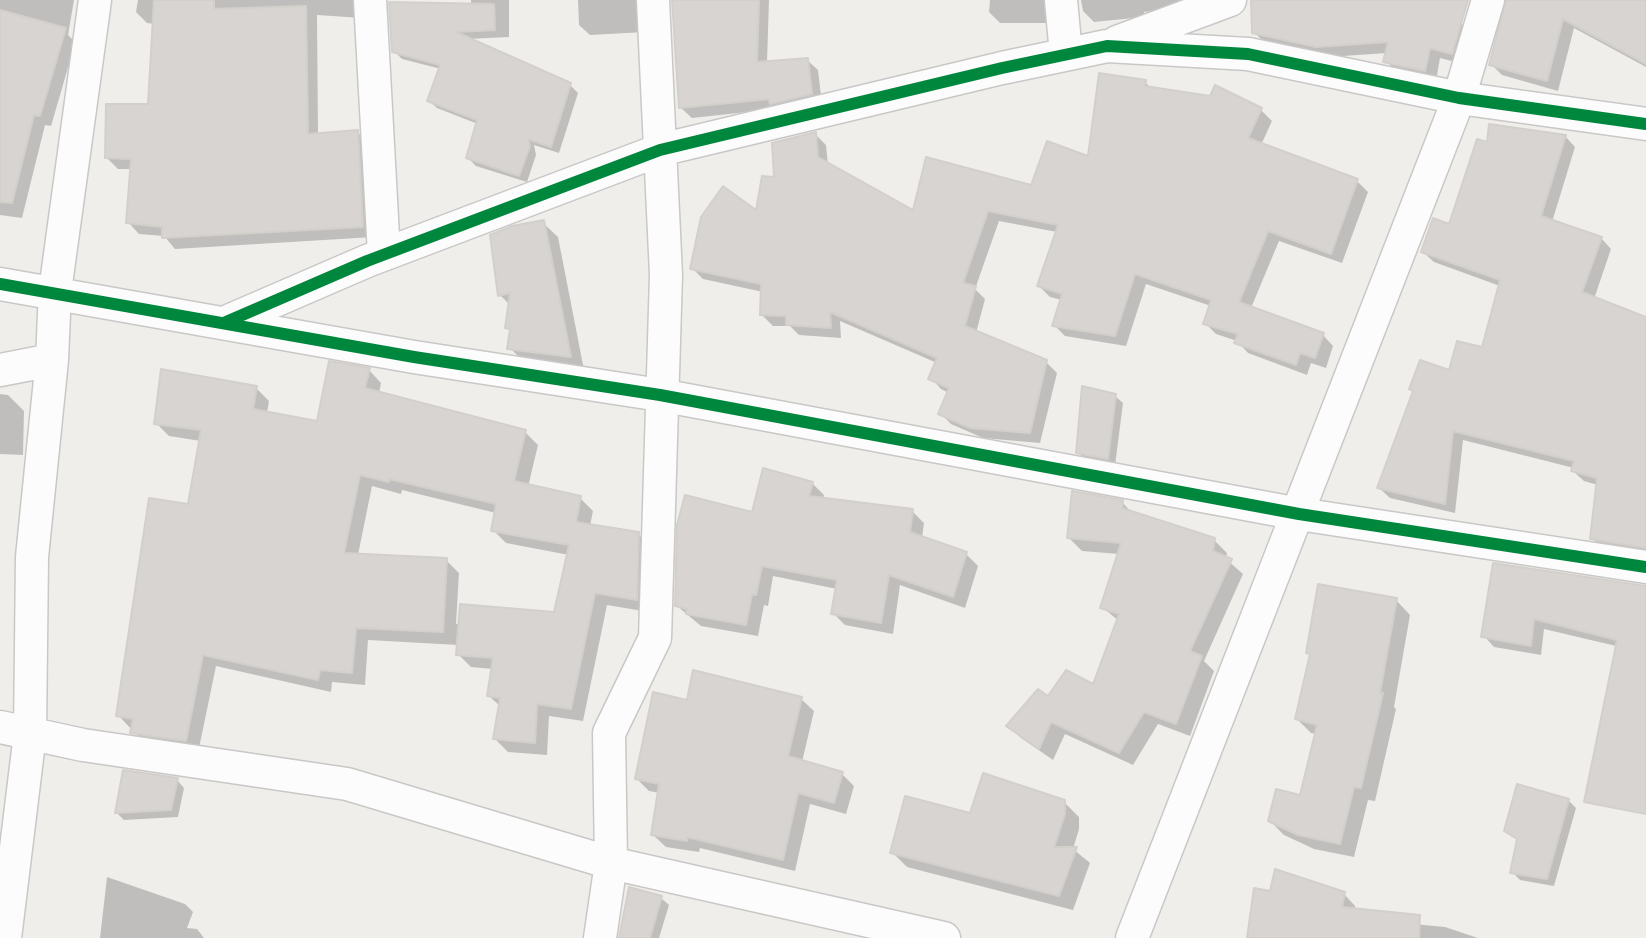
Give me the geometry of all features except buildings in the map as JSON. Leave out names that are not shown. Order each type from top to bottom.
[{"type":"street","points":[[5,938],[15,730],[52,360],[55,291],[95,0]]},
{"type":"street","points":[[370,0],[384,254]]},
{"type":"street","points":[[600,938],[611,863],[609,733],[655,638],[666,275],[653,0]]},
{"type":"street","points":[[1061,0],[1066,54]]},
{"type":"street","points":[[226,322],[384,254],[660,150],[1107,46],[1230,0]]},
{"type":"street","points":[[1132,938],[1459,98],[1488,0]]},
{"type":"street","points":[[1107,46],[1248,54],[1459,98],[1646,124]]},
{"type":"street","points":[[0,284],[55,291],[414,357],[660,395],[1299,514],[1646,567]]},
{"type":"street","points":[[0,370],[52,360]]},
{"type":"street","points":[[15,730],[83,745],[347,784],[611,863],[944,938]]},
{"type":"cycle path","points":[[226,322],[367,261],[660,150],[1107,46],[1248,54],[1459,98],[1646,124]]},
{"type":"cycle path","points":[[0,284],[414,357],[660,395],[1299,514],[1646,567]]}]
